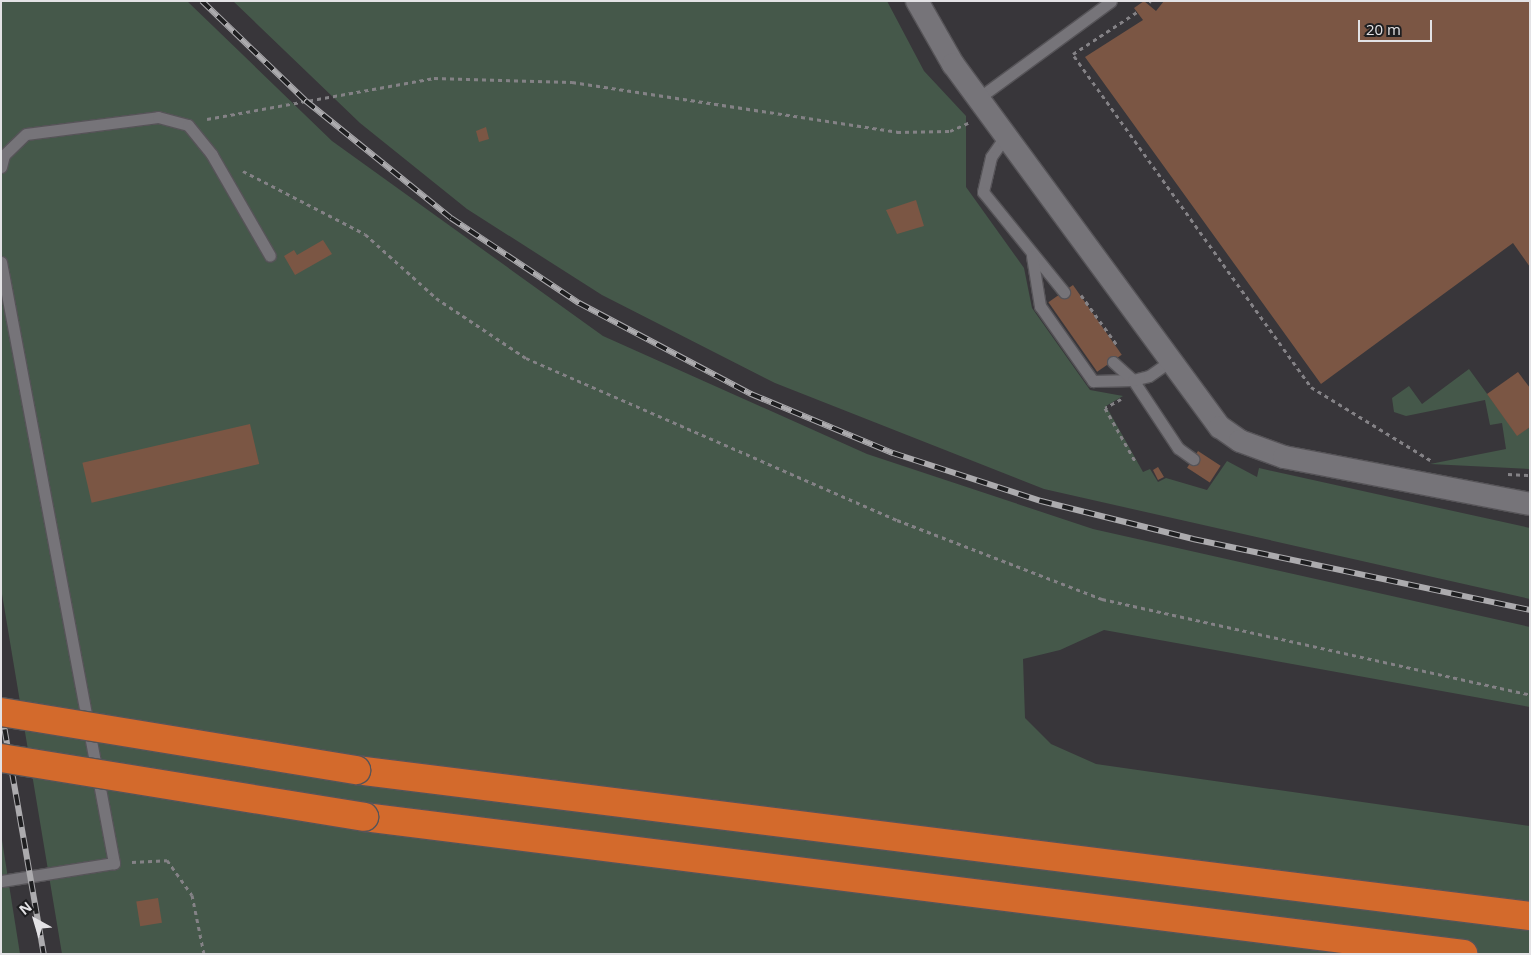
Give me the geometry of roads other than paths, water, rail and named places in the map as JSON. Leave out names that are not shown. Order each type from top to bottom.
[{"type":"highway","points":[[1,712],[356,770],[1530,916]]},
{"type":"highway","points":[[1,758],[364,817],[1464,954]]},
{"type":"street","points":[[918,1],[953,64],[986,105],[1169,362],[1220,427],[1261,451],[1530,504]]},
{"type":"lane","points":[[986,105],[1063,36],[1111,1]]},
{"type":"lane","points":[[1,167],[4,155],[26,134],[158,117],[188,125],[212,155],[270,256]]},
{"type":"lane","points":[[1007,134],[991,158],[983,192],[1032,256],[1064,292]]},
{"type":"lane","points":[[1032,256],[1040,306],[1093,381],[1133,380],[1149,376],[1169,362]]},
{"type":"lane","points":[[1,262],[114,863],[1,881]]},
{"type":"lane","points":[[1112,362],[1133,380],[1178,448],[1193,459]]},
{"type":"railway","points":[[202,1],[306,101],[451,218],[579,303],[751,394],[893,453],[1041,501],[1193,539],[1530,610]]},
{"type":"railway","points":[[1,708],[44,954]]}]
